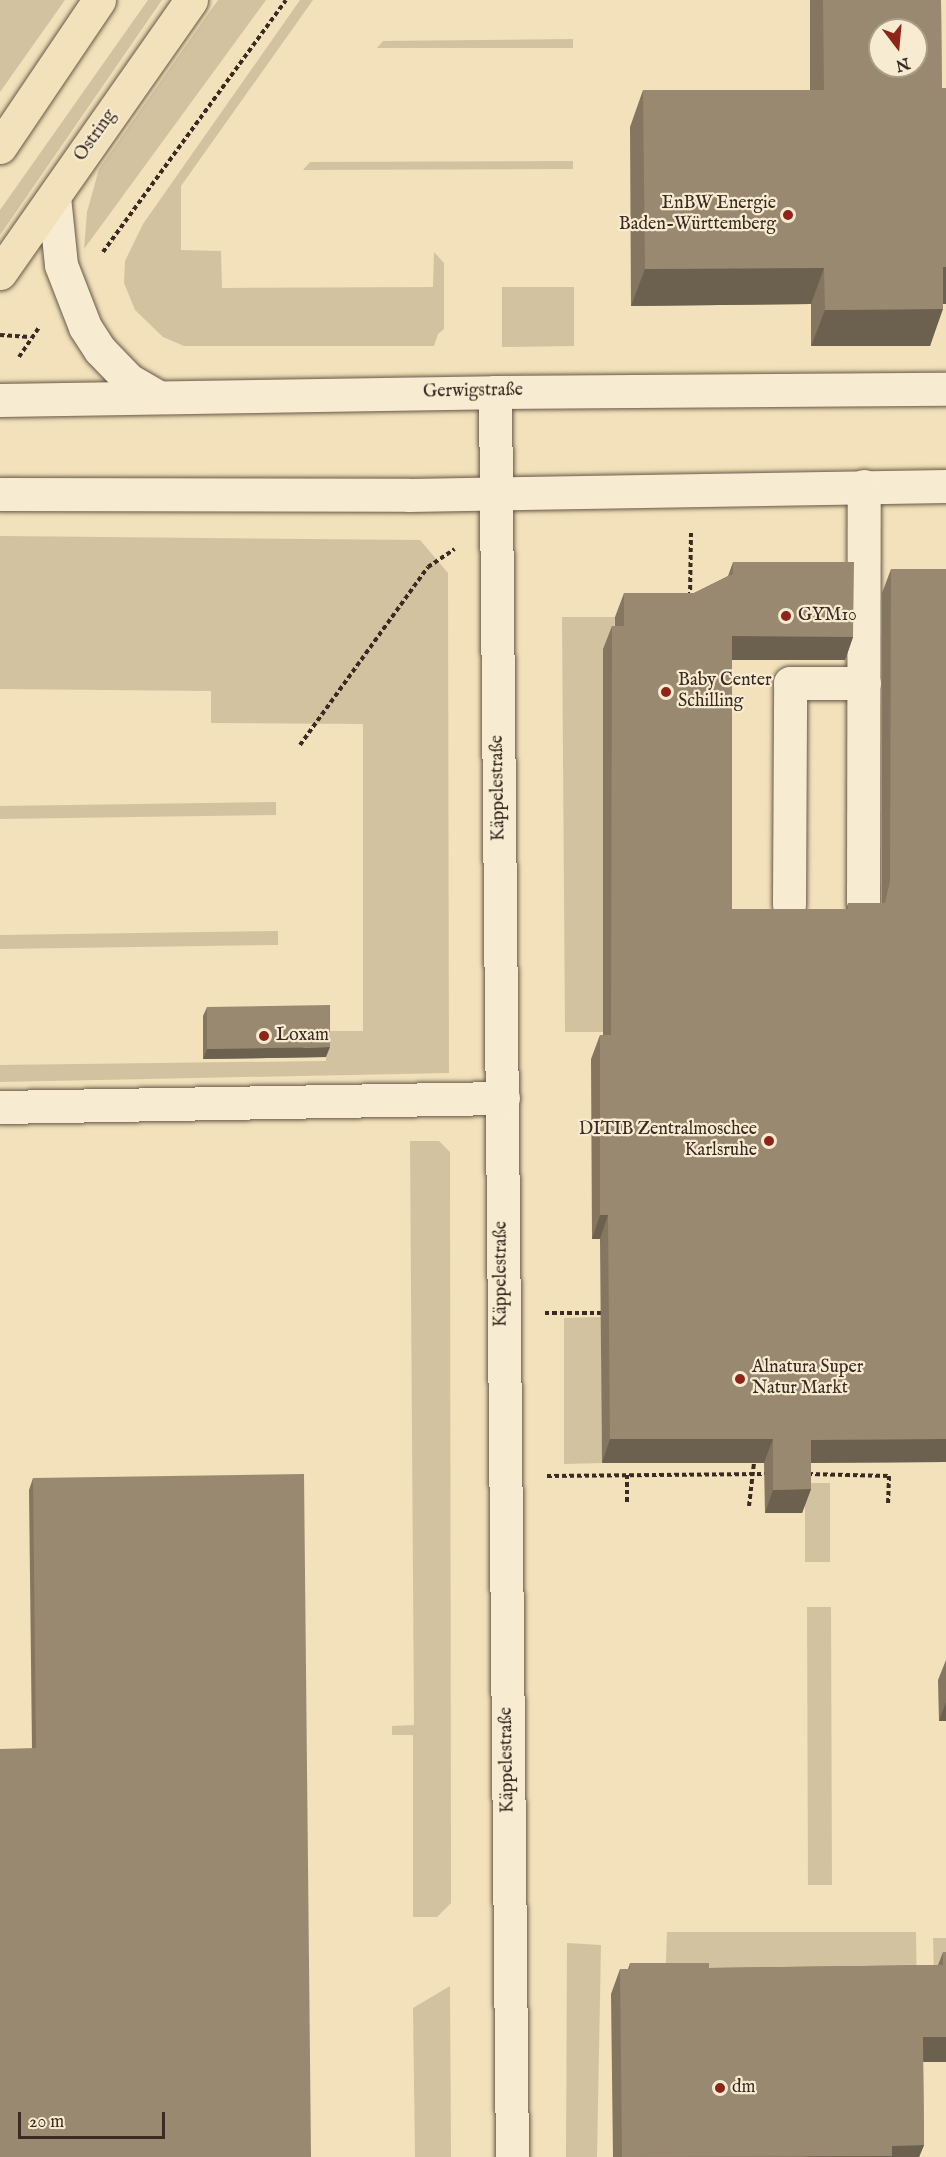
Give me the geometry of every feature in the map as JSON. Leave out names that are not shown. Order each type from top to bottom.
[{"type":"main road","points":[[0,147],[99,0]]},
{"type":"main road","name":"Ostring","points":[[0,273],[191,0]]},
{"type":"street","points":[[54,196],[56,234],[68,291],[100,351],[129,380],[158,397]]},
{"type":"street","name":"Gerwigstraße","points":[[0,400],[495,392],[946,390]]},
{"type":"street","name":"Käppelestraße","points":[[495,392],[502,1313],[512,2157]]},
{"type":"street","points":[[863,904],[864,486]]},
{"type":"street","points":[[0,494],[497,506],[691,489],[946,486]]},
{"type":"street","points":[[789,904],[790,683],[864,683]]},
{"type":"street","points":[[0,1107],[502,1098]]},
{"type":"path","points":[[15,364],[30,337],[117,237],[286,0]]},
{"type":"path","points":[[0,335],[30,337]]},
{"type":"path","points":[[691,489],[690,598],[694,604]]},
{"type":"path","points":[[300,745],[428,567],[497,506]]},
{"type":"path","points":[[502,1313],[601,1313]]},
{"type":"path","points":[[749,1506],[754,1463]]},
{"type":"path","points":[[505,1477],[775,1474]]},
{"type":"path","points":[[798,1474],[889,1476],[888,1506]]},
{"type":"path","points":[[627,1475],[627,1503]]},
{"type":"shaded area","points":[[0,0],[65,0],[0,92]]},
{"type":"shaded area","points":[[148,0],[162,0],[0,235],[0,210]]},
{"type":"shaded area","points":[[218,0],[266,0],[84,249],[87,212],[99,169]]},
{"type":"shaded area","points":[[300,0],[313,0],[181,186],[181,250],[221,251],[222,288],[433,287],[434,252],[444,263],[444,329],[438,334],[434,346],[184,346],[163,337],[135,310],[124,283],[125,261],[143,224]]},
{"type":"shaded area","points":[[573,39],[573,48],[377,48],[383,41]]},
{"type":"shaded area","points":[[573,161],[573,169],[303,170],[310,162]]},
{"type":"shaded area","points":[[502,287],[574,287],[574,346],[502,347]]},
{"type":"shaded area","points":[[0,536],[420,540],[448,573],[449,1073],[0,1082],[0,1065],[326,1061],[326,1031],[363,1031],[363,724],[211,723],[211,691],[0,689]]},
{"type":"shaded area","points":[[562,617],[615,617],[603,1018],[946,1032],[565,1032]]},
{"type":"shaded area","points":[[276,802],[276,815],[0,819],[0,806]]},
{"type":"shaded area","points":[[278,931],[278,945],[0,949],[0,935]]},
{"type":"shaded area","points":[[410,1141],[439,1141],[450,1152],[451,1903],[437,1917],[413,1917],[413,1735],[392,1735],[392,1726],[414,1725]]},
{"type":"shaded area","points":[[601,1317],[602,1463],[564,1464],[564,1318]]},
{"type":"shaded area","points":[[805,1483],[830,1483],[830,1562],[805,1562]]},
{"type":"shaded area","points":[[807,1607],[831,1607],[832,1885],[808,1885]]},
{"type":"shaded area","points":[[667,1932],[916,1932],[918,2071],[665,1987]]},
{"type":"shaded area","points":[[933,1938],[946,1938],[946,1977],[934,1977]]},
{"type":"shaded area","points":[[567,1943],[601,1945],[597,2157],[566,2157]]},
{"type":"shaded area","points":[[450,1986],[451,2157],[415,2157],[413,2008]]},
{"type":"building","name":"EnBW Energie Baden-Württemberg","points":[[823,0],[941,0],[942,88],[946,88],[946,267],[943,267],[943,309],[825,310],[824,268],[645,269],[643,90],[824,90]]},
{"type":"building","points":[[733,562],[854,562],[853,637],[732,636],[732,909],[848,909],[848,903],[885,903],[890,881],[891,569],[946,569],[946,1439],[811,1440],[811,1489],[773,1490],[773,1439],[610,1439],[608,1215],[600,1215],[600,1035],[611,1035],[612,626],[624,626],[624,593],[694,593],[733,574]]},
{"type":"building","points":[[330,1005],[330,1047],[207,1049],[207,1007]]},
{"type":"building","points":[[304,1474],[311,2157],[0,2157],[0,1749],[36,1748],[33,1478]]},
{"type":"building","points":[[943,1952],[946,1952],[946,2037],[923,2037],[924,2145],[892,2146],[892,2156],[622,2157],[620,1969],[630,1969],[630,1963],[709,1963],[709,1968],[943,1965]]},
{"type":"place","name":"EnBW Energie Baden-Württemberg","points":[[788,215]]},
{"type":"place","name":"GYM10","points":[[786,616]]},
{"type":"place","name":"Baby Center Schilling","points":[[666,692]]},
{"type":"place","name":"Loxam","points":[[264,1036]]},
{"type":"place","name":"DITIB Zentralmoschee Karlsruhe","points":[[769,1141]]},
{"type":"place","name":"Alnatura Super Natur Markt","points":[[740,1379]]},
{"type":"place","name":"dm","points":[[720,2088]]}]
